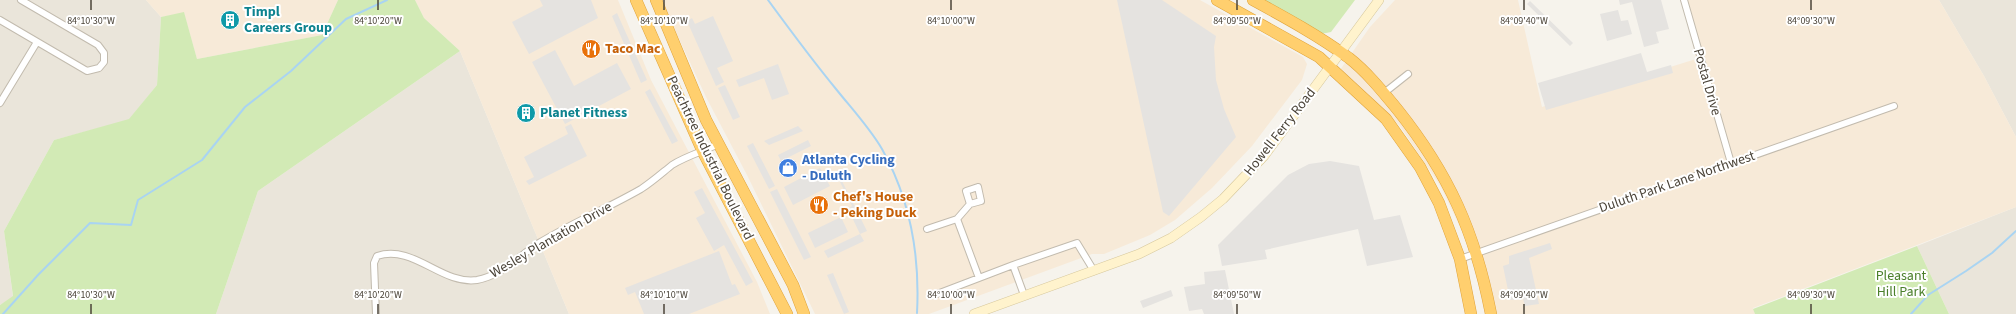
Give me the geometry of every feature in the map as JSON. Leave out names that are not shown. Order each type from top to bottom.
[{"type":"highway","name":"Peachtree Industrial Boulevard","points":[[636,0],[703,152],[787,314]]},
{"type":"highway","name":"Peachtree Industrial Boulevard","points":[[656,0],[706,120],[792,285],[804,314]]},
{"type":"highway","points":[[1217,0],[1319,57],[1386,119],[1413,157],[1439,202],[1460,259],[1471,314]]},
{"type":"highway","points":[[1253,0],[1326,42],[1351,59],[1384,93],[1413,130],[1443,175],[1462,212],[1477,253],[1491,314]]},
{"type":"street","points":[[0,20],[87,71],[99,68],[104,62],[104,53],[98,45],[21,0]]},
{"type":"street","name":"Howell Ferry Road","points":[[974,314],[1139,254],[1170,238],[1201,217],[1238,184],[1264,156],[1379,0]]},
{"type":"street","name":"Postal Drive","points":[[1684,0],[1731,163]]},
{"type":"street","points":[[0,103],[37,42]]},
{"type":"street","points":[[1384,93],[1408,74]]},
{"type":"street","name":"Duluth Park Lane Northwest","points":[[1460,259],[1894,106]]},
{"type":"street","points":[[703,152],[719,144]]},
{"type":"street","name":"Wesley Plantation Drive","points":[[376,314],[374,263],[377,256],[386,253],[411,257],[443,273],[459,278],[476,280],[492,276],[539,243],[641,188],[673,165],[703,152]]},
{"type":"street","points":[[928,229],[957,219],[970,204]]},
{"type":"street","points":[[957,219],[979,278]]},
{"type":"street","points":[[937,294],[1013,265],[1077,243],[1094,271]]},
{"type":"street","points":[[1013,265],[1024,295]]},
{"type":"shaded area","points":[[0,0],[146,0],[161,17],[157,85],[129,120],[54,140],[4,231],[13,297],[0,305]]},
{"type":"shaded area","points":[[146,0],[338,0],[322,35],[197,59],[184,13],[161,17]]},
{"type":"shaded area","points":[[415,0],[618,0],[651,80],[757,282],[770,314],[569,314],[460,51],[424,18]]},
{"type":"shaded area","points":[[540,0],[591,0],[598,18],[529,54],[512,22],[543,6]]},
{"type":"shaded area","points":[[661,0],[1200,0],[1303,57],[1307,64],[1302,80],[1252,146],[1212,188],[1175,220],[1150,235],[1104,254],[1092,254],[929,314],[815,314],[747,175],[706,97]]},
{"type":"shaded area","points":[[1117,0],[1162,0],[1216,36],[1214,47],[1216,80],[1224,109],[1236,137],[1169,216],[1163,212]]},
{"type":"shaded area","points":[[1395,0],[1518,0],[1542,107],[1696,59],[1684,0],[1939,0],[1984,76],[2016,137],[2016,207],[1753,308],[1755,314],[1486,314],[1471,250],[1441,187],[1400,126],[1340,70],[1370,27]]},
{"type":"shaded area","points":[[1619,0],[1661,0],[1669,29],[1656,32],[1659,43],[1644,47],[1632,2],[1620,5]]},
{"type":"shaded area","points":[[1939,0],[2016,0],[2016,137],[1984,76]]},
{"type":"shaded area","points":[[1530,1],[1573,43],[1570,46],[1527,4]]},
{"type":"shaded area","points":[[1618,10],[1621,21],[1628,20],[1632,34],[1607,41],[1600,14]]},
{"type":"shaded area","points":[[617,13],[647,80],[641,83],[612,16]]},
{"type":"shaded area","points":[[713,16],[733,61],[717,68],[724,82],[716,86],[687,21],[692,18],[695,24]]},
{"type":"shaded area","points":[[555,50],[574,86],[617,63],[631,89],[565,124],[532,62]]},
{"type":"shaded area","points":[[460,51],[569,314],[216,314],[258,191]]},
{"type":"shaded area","points":[[1641,53],[1647,72],[1671,65],[1673,73],[1546,110],[1538,83]]},
{"type":"shaded area","points":[[778,64],[789,94],[772,100],[764,78],[739,87],[736,80]]},
{"type":"shaded area","points":[[725,85],[740,117],[733,120],[718,88]]},
{"type":"shaded area","points":[[650,89],[678,141],[672,144],[645,92]]},
{"type":"shaded area","points":[[571,124],[587,156],[529,185],[526,181],[534,177],[524,157],[568,134],[565,127]]},
{"type":"shaded area","points":[[798,126],[803,131],[769,145],[764,141]]},
{"type":"shaded area","points":[[808,140],[811,146],[781,161],[778,155]]},
{"type":"shaded area","points":[[753,143],[775,186],[769,189],[747,146]]},
{"type":"shaded area","points":[[1330,161],[1359,166],[1374,220],[1400,215],[1413,257],[1367,266],[1358,229],[1265,250],[1267,259],[1222,266],[1218,245],[1288,175],[1309,164]]},
{"type":"shaded area","points":[[820,168],[830,186],[793,205],[784,187]]},
{"type":"shaded area","points":[[841,179],[867,231],[860,234],[848,209],[852,206],[839,180]]},
{"type":"shaded area","points":[[702,188],[753,282],[746,286],[724,245],[714,251],[696,218],[705,213],[694,192]]},
{"type":"shaded area","points":[[777,189],[811,257],[804,260],[770,192]]},
{"type":"shaded area","points":[[2016,207],[2016,314],[1949,314],[1917,246]]},
{"type":"shaded area","points":[[841,217],[848,232],[815,248],[808,233]]},
{"type":"shaded area","points":[[860,234],[864,241],[828,258],[824,251]]},
{"type":"shaded area","points":[[1550,243],[1552,249],[1529,258],[1539,304],[1525,306],[1523,299],[1510,300],[1503,266],[1509,264],[1509,256]]},
{"type":"shaded area","points":[[719,251],[732,285],[735,284],[740,294],[689,314],[644,314],[635,292],[628,295],[625,288]]},
{"type":"shaded area","points":[[1225,270],[1234,314],[1204,314],[1202,309],[1189,311],[1184,287],[1205,284],[1204,272]]},
{"type":"shaded area","points":[[833,273],[849,312],[844,314],[827,275]]},
{"type":"shaded area","points":[[1171,290],[1173,296],[1143,308],[1140,301]]},
{"type":"green space","points":[[338,0],[415,0],[424,18],[460,51],[258,191],[216,314],[0,314],[0,305],[13,296],[4,231],[54,140],[129,119],[157,85],[161,17],[184,12],[197,59],[322,35]]},
{"type":"green space","points":[[1261,0],[1355,0],[1331,32],[1321,34]]},
{"type":"green space","name":"Pleasant Hill Park","points":[[1917,246],[1949,314],[1755,314],[1753,309]]},
{"type":"waterway","points":[[3,314],[38,275],[90,223],[131,225],[138,200],[202,160],[245,107],[291,71],[346,19],[387,0]]},
{"type":"waterway","points":[[768,0],[818,67],[872,133],[892,168],[906,208],[915,249],[918,292],[917,313]]},
{"type":"waterway","points":[[1911,314],[1928,295],[1992,253],[2016,231]]},
{"type":"place","name":"Timpl Careers Group","points":[[230,20]]},
{"type":"place","name":"Taco Mac","points":[[591,49]]},
{"type":"place","name":"Planet Fitness","points":[[526,113]]},
{"type":"place","name":"Atlanta Cycling - Duluth","points":[[788,168]]},
{"type":"place","name":"Chef's House - Peking Duck","points":[[819,205]]}]
